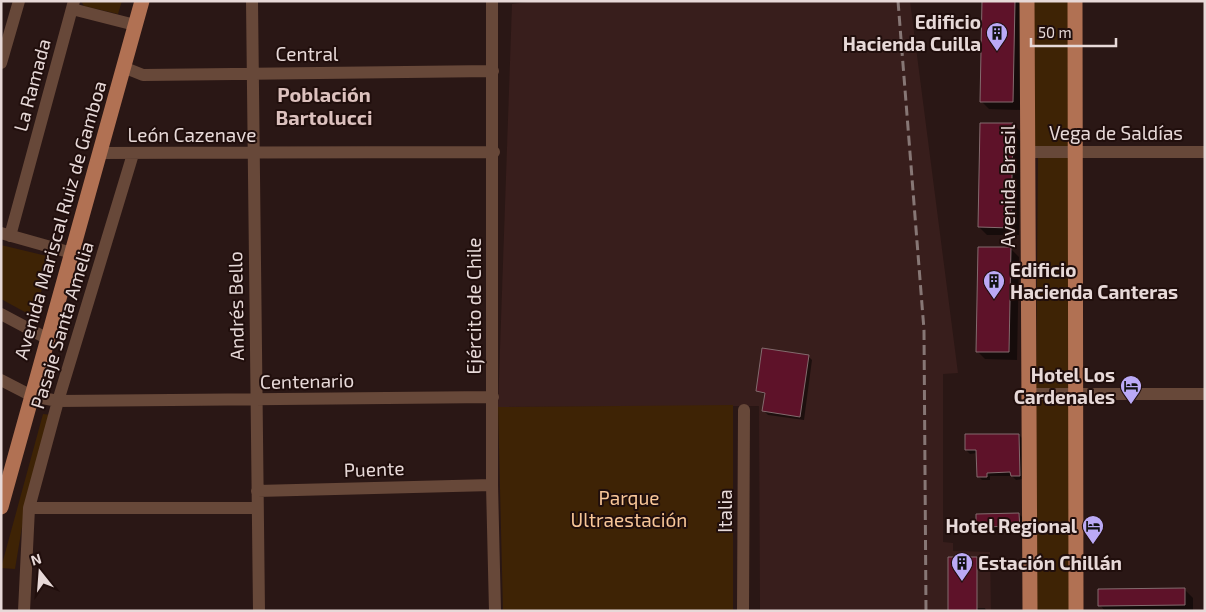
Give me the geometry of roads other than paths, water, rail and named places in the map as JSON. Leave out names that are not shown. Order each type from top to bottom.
[{"type":"main road","name":"Avenida Mariscal Ruiz de Gamboa","points":[[1,507],[142,1]]},
{"type":"main road","name":"Avenida Brasil","points":[[1027,1],[1030,611]]},
{"type":"main road","points":[[1075,1],[1076,611]]},
{"type":"street","points":[[1,63],[3,50],[18,1]]},
{"type":"street","name":"Andrés Bello","points":[[252,1],[258,611]]},
{"type":"street","name":"Ejército de Chile","points":[[492,1],[494,152],[492,485],[495,611]]},
{"type":"street","points":[[73,5],[135,25]]},
{"type":"street","name":"La Ramada","points":[[6,235],[73,5]]},
{"type":"street","name":"Central","points":[[123,67],[143,74],[493,72]]},
{"type":"street","name":"León Cazenave","points":[[100,153],[494,152]]},
{"type":"street","name":"Vega de Saldías","points":[[1028,152],[1205,152]]},
{"type":"street","name":"Pasaje Santa Amelia","points":[[24,611],[29,508],[58,401],[133,154]]},
{"type":"street","points":[[6,235],[72,253]]},
{"type":"street","points":[[1,314],[48,339]]},
{"type":"street","name":"Centenario","points":[[1,380],[32,396],[58,401],[493,397]]},
{"type":"street","points":[[1029,394],[1205,394]]},
{"type":"street","name":"Italia","points":[[743,611],[744,410]]},
{"type":"street","name":"Puente","points":[[257,491],[492,485]]},
{"type":"street","points":[[29,508],[257,508]]},
{"type":"railway","points":[[898,1],[924,330],[926,611]]},
{"type":"place","name":"Edificio Hacienda Cuilla","points":[[997,52]]},
{"type":"place","name":"Edificio Hacienda Canteras","points":[[994,300]]},
{"type":"place","name":"Hotel Los Cardenales","points":[[1131,405]]},
{"type":"place","name":"Hotel Regional","points":[[1093,545]]},
{"type":"place","name":"Estación Chillán","points":[[962,582]]},
{"type":"district","name":"Población Bartolucci","points":[[324,106]]},
{"type":"park label","name":"Parque Ultraestación","points":[[629,509]]}]
